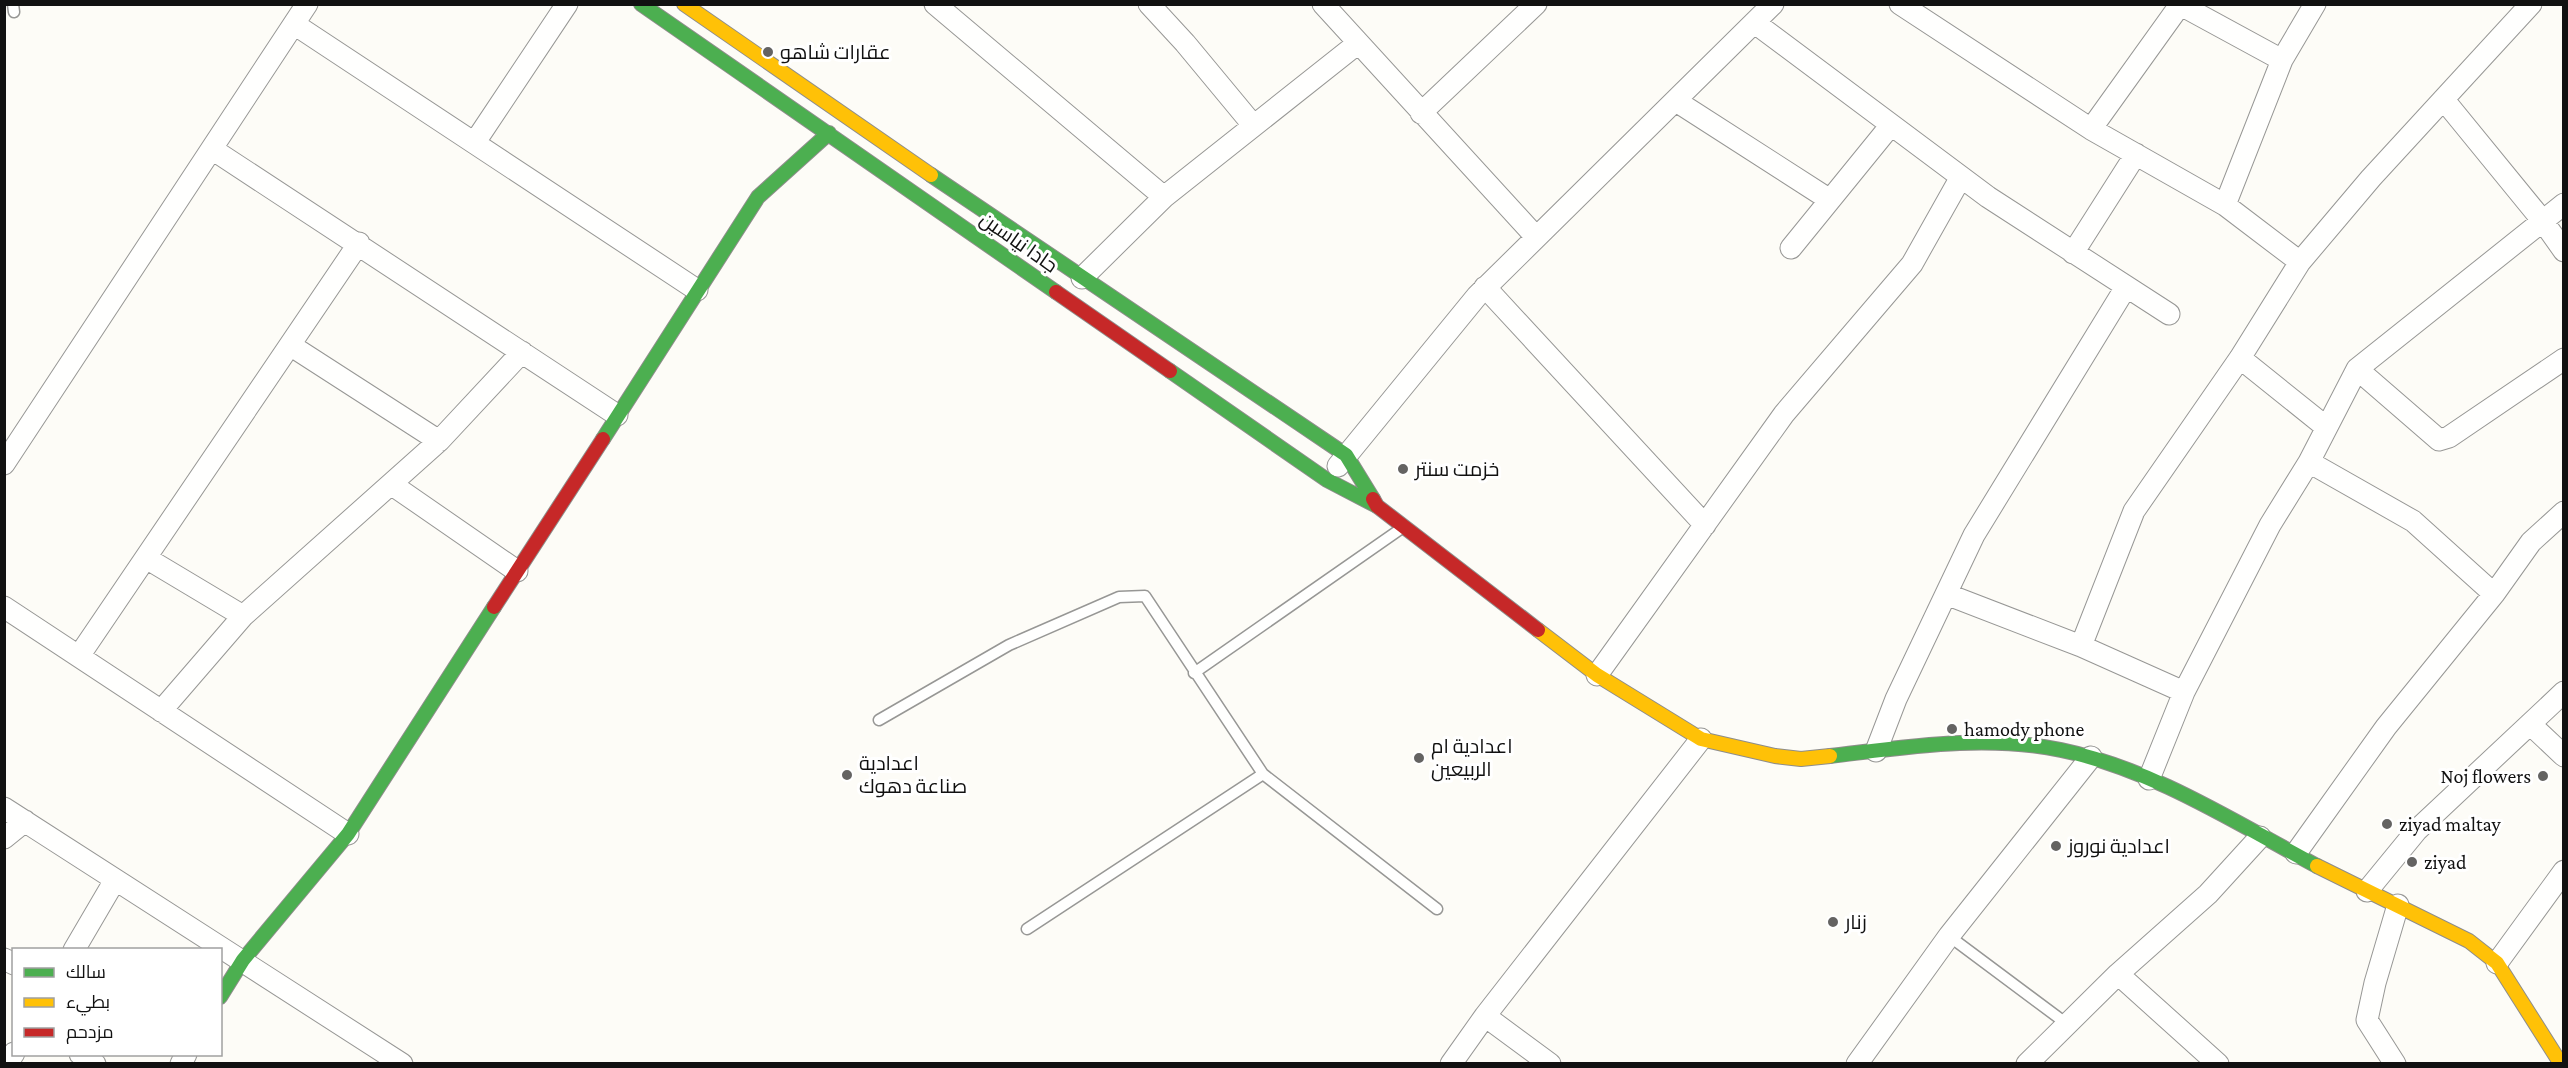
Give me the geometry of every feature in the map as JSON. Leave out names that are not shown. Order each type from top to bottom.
[{"type":"street","points":[[4,464],[307,4]]},
{"type":"street","points":[[475,142],[567,4]]},
{"type":"street","name":"جادا نیاسین","points":[[642,4],[1326,480],[1377,506]]},
{"type":"street","points":[[935,4],[1164,197]]},
{"type":"street","points":[[1149,4],[1185,43],[1253,125]]},
{"type":"street","points":[[1323,4],[1536,237]]},
{"type":"street","points":[[1421,113],[1536,4]]},
{"type":"street","points":[[1326,480],[1485,287],[1773,4]]},
{"type":"street","points":[[1900,4],[2091,129],[2225,205],[2300,262]]},
{"type":"street","points":[[2225,205],[2282,60],[2315,4]]},
{"type":"street","points":[[2081,646],[2134,511],[2240,358],[2300,262],[2371,178],[2531,4]]},
{"type":"street","name":"جادا نیاسین","points":[[685,5],[1082,278],[1346,455]]},
{"type":"street","points":[[2091,129],[2179,5],[2282,60]]},
{"type":"street","points":[[1755,23],[1961,177],[2169,314]]},
{"type":"street","points":[[294,24],[697,290]]},
{"type":"street","points":[[1082,278],[1164,197],[1358,44]]},
{"type":"street","points":[[2444,100],[2542,220],[2564,251]]},
{"type":"street","points":[[1676,101],[1830,200]]},
{"type":"street","points":[[1791,248],[1891,125]]},
{"type":"street","points":[[222,994],[243,960],[348,834],[758,197],[829,133]]},
{"type":"street","points":[[212,149],[617,415]]},
{"type":"street","points":[[2073,252],[2136,154]]},
{"type":"street","points":[[1597,675],[1784,414],[1912,264],[1961,177]]},
{"type":"street","points":[[2149,779],[2184,692],[2270,525],[2309,462],[2357,369],[2564,204]]},
{"type":"street","points":[[79,656],[358,243]]},
{"type":"street","points":[[1485,287],[1705,525]]},
{"type":"street","points":[[1876,751],[1896,699],[1974,535],[2126,287]]},
{"type":"street","points":[[290,345],[439,441]]},
{"type":"street","points":[[161,711],[243,616],[439,441],[522,352]]},
{"type":"street","points":[[2240,358],[2326,427]]},
{"type":"street","points":[[2357,369],[2439,440],[2449,436],[2564,358]]},
{"type":"street","points":[[1346,455],[1377,506],[1597,675],[1701,739],[1775,756],[1801,759],[1937,743],[1989,742],[2030,746],[2091,757],[2149,779],[2469,941],[2497,963],[2559,1054]]},
{"type":"street","points":[[2309,462],[2414,521],[2494,594]]},
{"type":"street","points":[[391,484],[517,571]]},
{"type":"street","points":[[2296,853],[2386,727],[2494,594],[2530,542],[2564,512]]},
{"type":"street","points":[[146,558],[243,616]]},
{"type":"street","points":[[1946,594],[2081,646],[2184,692]]},
{"type":"street","points":[[4,607],[348,834]]},
{"type":"street","points":[[2367,891],[2417,830],[2564,692]]},
{"type":"street","points":[[2530,724],[2564,756]]},
{"type":"street","points":[[1451,1064],[1485,1016],[1701,739]]},
{"type":"street","points":[[1857,1064],[1949,936],[2091,757]]},
{"type":"street","points":[[4,807],[402,1064]]},
{"type":"street","points":[[4,838],[25,821]]},
{"type":"street","points":[[2027,1064],[2118,974],[2208,894],[2260,837]]},
{"type":"street","points":[[2497,963],[2564,871]]},
{"type":"street","points":[[75,948],[115,880]]},
{"type":"street","points":[[2395,1064],[2367,1020],[2375,983],[2398,905]]},
{"type":"street","points":[[2118,974],[2218,1064]]},
{"type":"street","points":[[1485,1016],[1550,1064]]},
{"type":"lane","points":[[1194,673],[1405,526]]},
{"type":"lane","points":[[879,720],[1010,645],[1119,597],[1145,596],[1263,774],[1437,909]]},
{"type":"lane","points":[[1027,929],[1263,774]]},
{"type":"lane","points":[[1949,936],[2067,1024]]},
{"type":"traffic: fast","points":[[641,4],[1056,292]]},
{"type":"traffic: fast","points":[[603,439],[758,197],[829,133]]},
{"type":"traffic: fast","points":[[931,175],[1346,455],[1373,499]]},
{"type":"traffic: fast","points":[[1170,371],[1327,480],[1377,506]]},
{"type":"traffic: fast","points":[[222,994],[243,960],[348,834],[494,607]]},
{"type":"traffic: fast","points":[[1830,756],[1975,742],[2032,745],[2061,750],[2128,770],[2161,784],[2225,815],[2317,866]]},
{"type":"traffic: slow","points":[[684,4],[931,175]]},
{"type":"traffic: slow","points":[[1538,630],[1597,675],[1701,739],[1775,756],[1801,759],[1830,756]]},
{"type":"traffic: slow","points":[[2317,866],[2469,941],[2497,963],[2561,1064]]},
{"type":"traffic: jam","points":[[1056,292],[1170,371]]},
{"type":"traffic: jam","points":[[494,607],[603,439]]},
{"type":"traffic: jam","points":[[1373,499],[1377,506],[1538,630]]},
{"type":"place","name":"عقارات شاهو","points":[[768,52]]},
{"type":"place","name":"خزمت سنتر","points":[[1403,469]]},
{"type":"place","name":"hamody phone","points":[[1952,729]]},
{"type":"place","name":"اعدادية ام الربيعين","points":[[1419,758]]},
{"type":"place","name":"اعدادية صناعة دهوك","points":[[847,775]]},
{"type":"place","name":"Noj flowers","points":[[2543,776]]},
{"type":"place","name":"ziyad maltay","points":[[2387,824]]},
{"type":"place","name":"اعدادية نوروز","points":[[2056,846]]},
{"type":"place","name":"ziyad","points":[[2412,862]]},
{"type":"place","name":"زنار","points":[[1833,922]]}]
